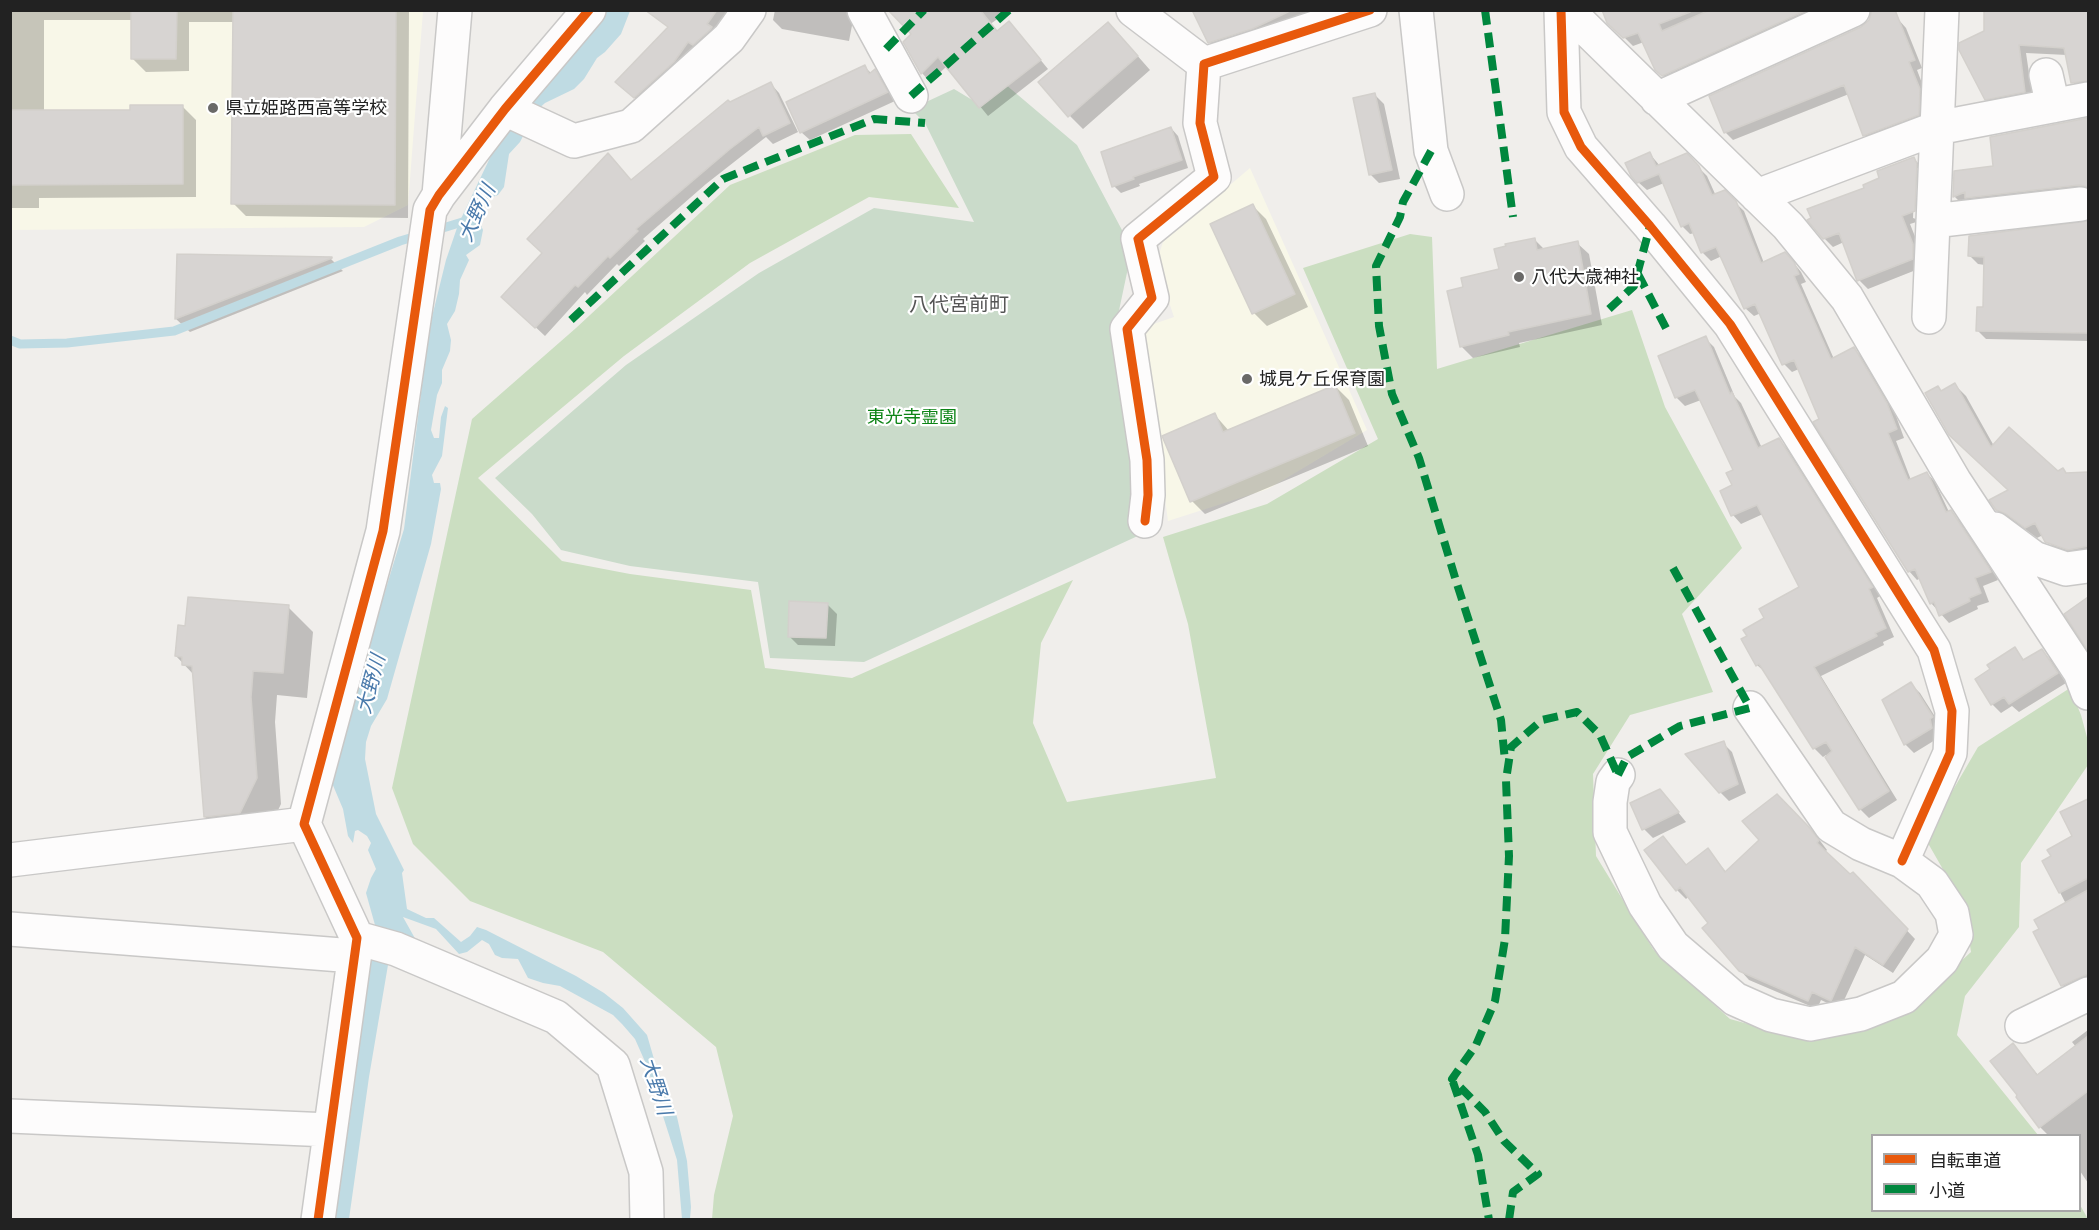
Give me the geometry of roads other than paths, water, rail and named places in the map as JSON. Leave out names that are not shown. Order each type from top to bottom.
[{"type":"street","points":[[439,195],[455,10]]},
{"type":"street","points":[[318,1220],[329,1130],[369,946],[303,824],[382,531],[430,210],[505,109],[590,10]]},
{"type":"street","points":[[505,109],[574,141],[631,126],[729,38],[749,10]]},
{"type":"street","points":[[864,10],[911,96]]},
{"type":"street","points":[[1133,10],[1204,64]]},
{"type":"street","points":[[1204,64],[1370,10]]},
{"type":"street","points":[[1416,10],[1431,151],[1447,194]]},
{"type":"street","points":[[1561,10],[1564,112],[1581,147],[1650,226],[1730,324],[1934,650],[1952,711],[1950,753],[1902,861]]},
{"type":"street","points":[[1567,10],[1788,226],[1848,298],[1954,483],[2080,672],[2088,693]]},
{"type":"street","points":[[1657,99],[1853,10]]},
{"type":"street","points":[[1929,316],[1942,10]]},
{"type":"street","points":[[1145,521],[1148,495],[1147,460],[1127,329],[1152,298],[1138,239],[1214,177],[1200,123],[1204,64]]},
{"type":"street","points":[[1757,196],[1937,128],[2050,91],[2088,99]]},
{"type":"street","points":[[1933,221],[2080,204]]},
{"type":"street","points":[[1976,516],[2034,558],[2066,569],[2088,566]]},
{"type":"street","points":[[1618,775],[1613,782],[1610,802],[1610,832],[1645,905],[1673,946],[1735,999],[1771,1015],[1810,1023],[1861,1014],[1904,997],[1942,960],[1956,935],[1952,913],[1932,883],[1902,861],[1861,844],[1831,826],[1750,708]]},
{"type":"street","points":[[10,860],[303,824]]},
{"type":"street","points":[[10,929],[369,946],[556,1017],[613,1065],[646,1172],[647,1220]]},
{"type":"street","points":[[2022,1026],[2088,994]]},
{"type":"street","points":[[10,1116],[329,1130]]},
{"type":"water","name":"大野川","points":[[603,11],[630,11],[621,34],[597,58],[584,79],[574,89],[545,103],[536,111],[520,142],[509,154],[504,187],[498,195],[487,199],[479,221],[483,230],[480,245],[466,255],[469,260],[460,280],[455,311],[447,324],[451,340],[450,351],[442,370],[442,383],[437,395],[431,430],[434,438],[439,438],[441,417],[445,406],[448,408],[442,456],[432,475],[434,483],[440,483],[441,489],[431,544],[387,699],[371,726],[366,742],[365,759],[376,814],[404,870],[402,873],[407,909],[426,918],[434,918],[461,942],[477,927],[576,976],[623,1008],[647,1035],[656,1066],[677,1117],[687,1161],[690,1219],[682,1219],[677,1160],[647,1066],[635,1039],[622,1024],[613,1015],[560,986],[528,978],[518,959],[495,955],[489,944],[482,940],[467,952],[459,954],[436,929],[403,917],[417,942],[396,931],[369,1077],[349,1219],[335,1219],[375,925],[366,893],[376,869],[368,850],[371,843],[367,836],[358,830],[355,831],[353,843],[348,836],[343,809],[332,783],[356,687],[404,529],[429,329],[446,260],[458,225],[507,122]]},
{"type":"waterway","name":"大野川","points":[[433,231],[469,220]]},
{"type":"waterway","points":[[10,340],[20,344],[67,343],[174,331],[420,235]]},
{"type":"waterway","points":[[352,1096],[364,1017]]},
{"type":"place","name":"県立姫路西高等学校","points":[[213,108]]},
{"type":"place","name":"八代大歳神社","points":[[1519,277]]},
{"type":"place","name":"城見ケ丘保育園","points":[[1247,379]]},
{"type":"district","name":"八代宮前町","points":[[959,305]]},
{"type":"park label","name":"東光寺霊園","points":[[912,417]]}]
